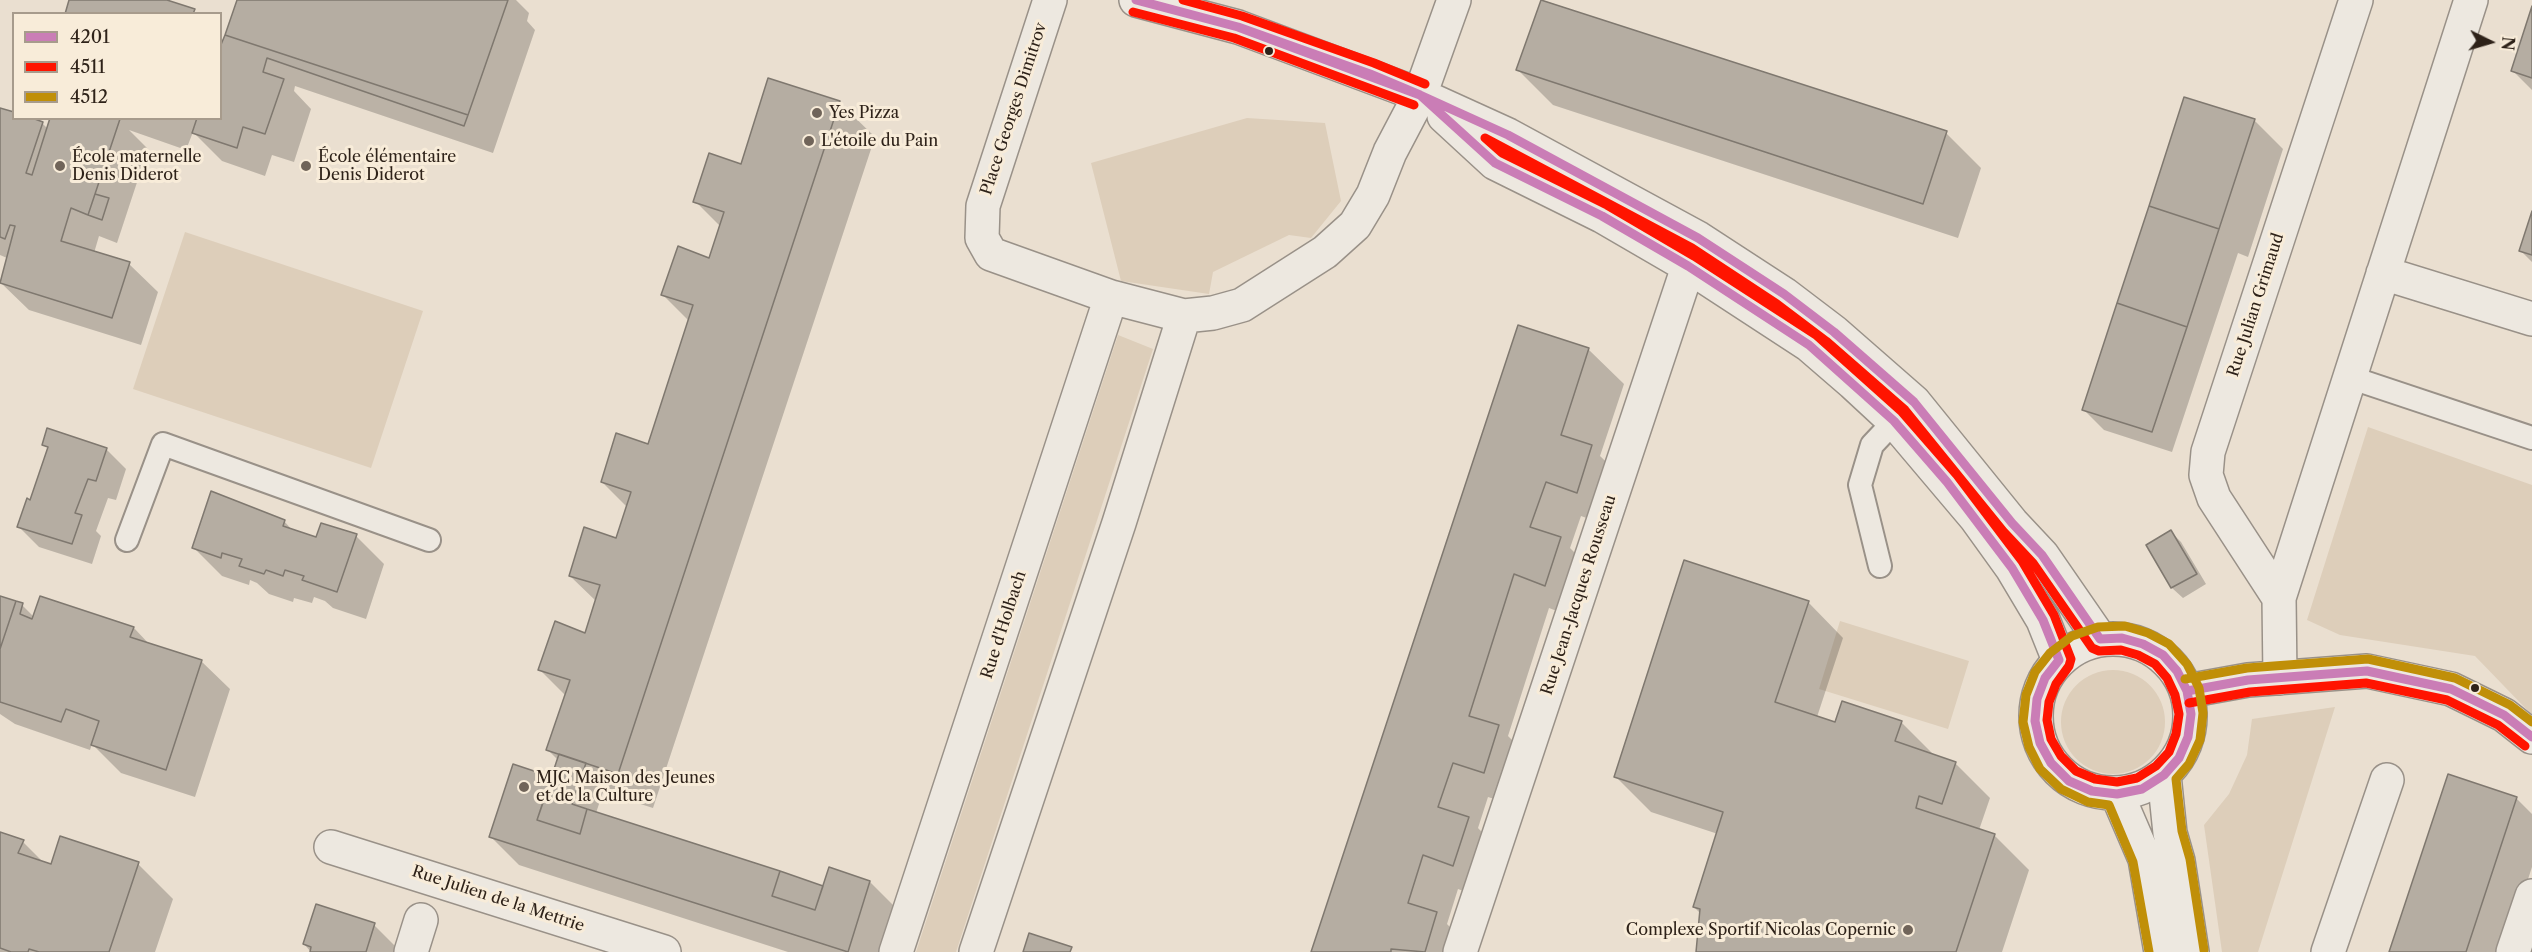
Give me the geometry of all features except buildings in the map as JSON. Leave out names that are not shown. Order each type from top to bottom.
[{"type":"street","name":"Place Georges Dimitrov","points":[[1050,0],[983,206],[982,238],[992,254],[1111,297],[1184,316],[1213,313],[1242,305],[1325,252],[1355,225],[1373,195],[1390,152],[1420,95],[1454,0]]},
{"type":"street","points":[[1136,0],[1238,27],[1420,95],[1508,135],[1693,252],[1817,319],[2042,555],[2100,639]]},
{"type":"street","points":[[2280,678],[2279,598],[2471,0]]},
{"type":"street","name":"Rue Julian Grimaud","points":[[2279,598],[2214,498],[2206,475],[2208,452],[2351,1]]},
{"type":"street","name":"Rue Jean-Jacques Rousseau","points":[[1460,952],[1693,252]]},
{"type":"street","points":[[2383,273],[2532,319]]},
{"type":"street","name":"Rue d'Holbach","points":[[896,952],[1111,297]]},
{"type":"street","points":[[976,952],[1119,523],[1184,316]]},
{"type":"street","points":[[1904,411],[2012,568],[2043,620],[2059,660]]},
{"type":"street","points":[[2122,638],[2144,644],[2163,655],[2177,671],[2187,691],[2191,714],[2188,737],[2179,758],[2164,776],[2142,789],[2117,794],[2092,791],[2069,781],[2051,763],[2040,743],[2035,721],[2037,699],[2045,678],[2059,660],[2078,646],[2100,639],[2122,638]]},
{"type":"street","points":[[2187,691],[2248,680],[2367,671],[2451,689],[2504,715],[2532,737]]},
{"type":"street","points":[[2164,776],[2170,833],[2178,861],[2192,952]]},
{"type":"street","points":[[2328,952],[2387,780]]},
{"type":"street","points":[[2117,794],[2145,859],[2162,952]]},
{"type":"street","name":"Rue Julien de la Mettrie","points":[[331,847],[664,952]]},
{"type":"street","points":[[2513,952],[2532,896]]},
{"type":"street","points":[[411,952],[421,920]]},
{"type":"lane","points":[[2349,377],[2532,438]]},
{"type":"lane","points":[[1880,566],[1860,485],[1872,445],[1904,411]]},
{"type":"lane","points":[[127,540],[163,444],[429,540]]},
{"type":"shaded area","points":[[1247,118],[1325,123],[1341,201],[1311,238],[1289,235],[1213,272],[1209,294],[1121,281],[1091,163]]},
{"type":"shaded area","points":[[185,232],[423,311],[371,468],[133,389]]},
{"type":"shaded area","points":[[1118,335],[1153,349],[956,952],[916,952]]},
{"type":"shaded area","points":[[2368,427],[2532,485],[2532,715],[2475,656],[2340,635],[2307,620]]},
{"type":"shaded area","points":[[1840,621],[1969,661],[1948,729],[1819,689]]},
{"type":"shaded area","points":[[2113,670],[2133,674],[2150,685],[2161,702],[2165,722],[2161,742],[2150,759],[2133,770],[2113,774],[2093,770],[2076,759],[2065,742],[2061,722],[2065,702],[2076,685],[2093,674]]},
{"type":"shaded area","points":[[2335,707],[2258,952],[2222,952],[2204,825],[2229,794],[2247,755],[2252,719]]},
{"type":"transit line","name":"4201","points":[[1136,0],[1140,1],[1238,27],[1136,0]]},
{"type":"transit line","name":"4511","points":[[1183,0],[1242,16],[1374,63],[1425,84]]},
{"type":"transit line","name":"4511","points":[[1133,12],[1234,38],[1414,105]]},
{"type":"transit line","name":"4201","points":[[1238,27],[1370,74],[1420,95]]},
{"type":"transit line","name":"4201","points":[[1238,27],[1420,95]]},
{"type":"transit line","name":"4201","points":[[1420,95],[1508,135],[1698,238],[1784,294],[1834,332],[1914,402],[2012,523],[2042,555],[2100,639],[2122,638],[2143,644],[2163,655],[2177,671],[2187,691],[2191,714],[2188,737],[2179,758],[2164,775],[2142,789],[2117,794],[2092,791],[2069,781],[2051,763],[2040,743],[2035,721],[2037,699],[2045,678],[2059,660],[2043,620],[2012,568],[1947,482],[1894,421],[1809,345],[1688,266],[1602,216],[1495,163],[1420,95]]},
{"type":"transit line","name":"4511","points":[[1485,138],[1692,248],[1777,304],[1826,341],[1905,410],[2003,531],[2033,563],[2092,648],[2099,651],[2121,650],[2138,655],[2155,664],[2167,678],[2175,695],[2179,714],[2176,734],[2169,752],[2156,766],[2137,778],[2117,782],[2095,779],[2076,771],[2061,756],[2051,739],[2047,720],[2049,702],[2056,684],[2069,666],[2071,659],[2054,615],[2022,561],[1957,475],[1902,412],[1816,335],[1694,256],[1607,205],[1502,153],[1485,138]]},
{"type":"transit line","name":"4512","points":[[2149,952],[2133,862],[2109,805],[2088,802],[2061,789],[2040,769],[2029,747],[2023,722],[2026,695],[2035,672],[2050,653],[2072,636],[2098,627],[2125,626],[2148,633],[2169,644],[2187,664],[2199,688],[2203,713],[2200,740],[2189,764],[2176,779],[2182,831],[2190,859],[2204,950]]},
{"type":"transit line","name":"4512","points":[[2185,679],[2247,668],[2368,659],[2455,678],[2510,705],[2532,722]]},
{"type":"transit line","name":"4201","points":[[2187,691],[2248,680],[2367,671],[2451,689],[2504,715],[2532,737]]},
{"type":"transit line","name":"4511","points":[[2189,703],[2250,692],[2366,683],[2447,700],[2498,725],[2525,746]]},
{"type":"place","name":"Yes Pizza","points":[[817,113]]},
{"type":"place","name":"L'étoile du Pain","points":[[809,141]]},
{"type":"place","name":"École maternelle Denis Diderot","points":[[60,166]]},
{"type":"place","name":"École élémentaire Denis Diderot","points":[[306,166]]},
{"type":"place","name":"MJC Maison des Jeunes et de la Culture","points":[[524,787]]},
{"type":"place","name":"Complexe Sportif Nicolas Copernic","points":[[1908,930]]}]
